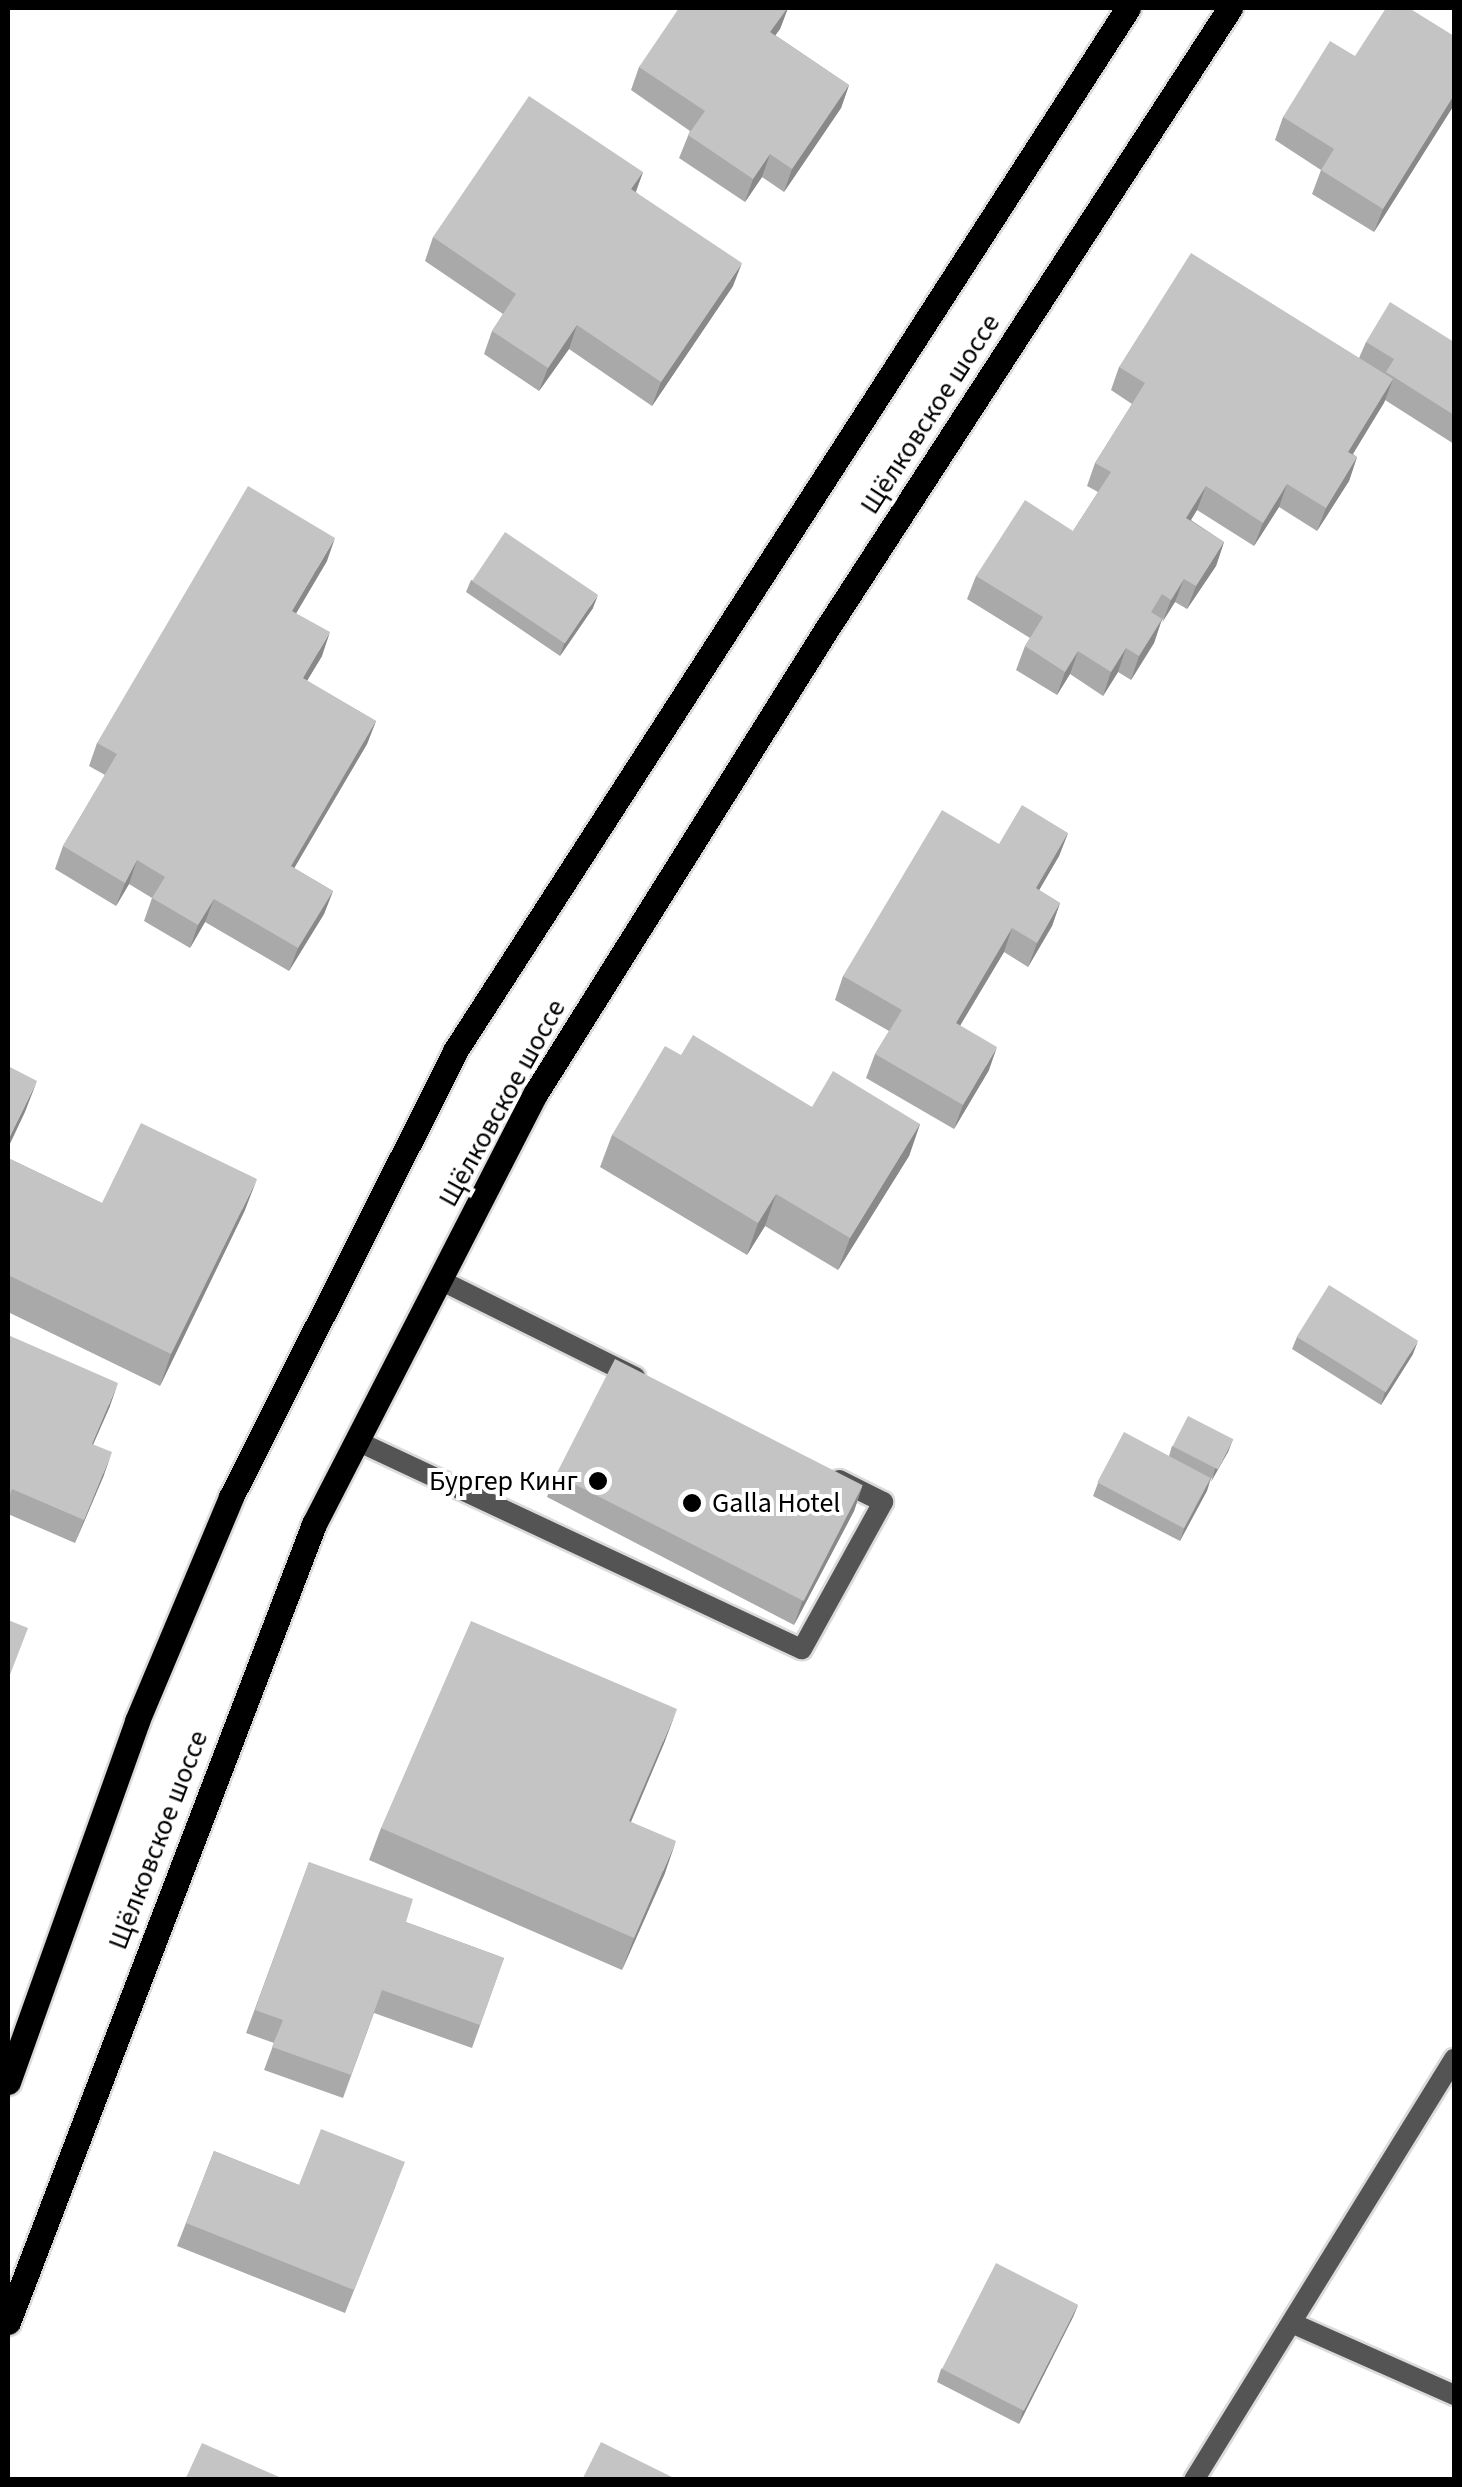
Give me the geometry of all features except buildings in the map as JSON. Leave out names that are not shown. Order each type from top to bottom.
[{"type":"main road","name":"Щёлковское шоссе","points":[[8,2082],[137,1721],[231,1497],[455,1051],[1128,8]]},
{"type":"main road","name":"Щёлковское шоссе","points":[[8,2322],[222,1753],[314,1524],[537,1090],[826,630],[1230,8]]},
{"type":"lane","points":[[440,1280],[658,1389]]},
{"type":"lane","points":[[357,1441],[802,1649],[883,1502],[814,1467]]},
{"type":"lane","points":[[1194,2480],[1294,2324],[1454,2059]]},
{"type":"lane","points":[[1294,2324],[1454,2395]]},
{"type":"place","name":"Бургер Кинг","points":[[598,1481]]},
{"type":"place","name":"Galla Hotel","points":[[692,1503]]}]
